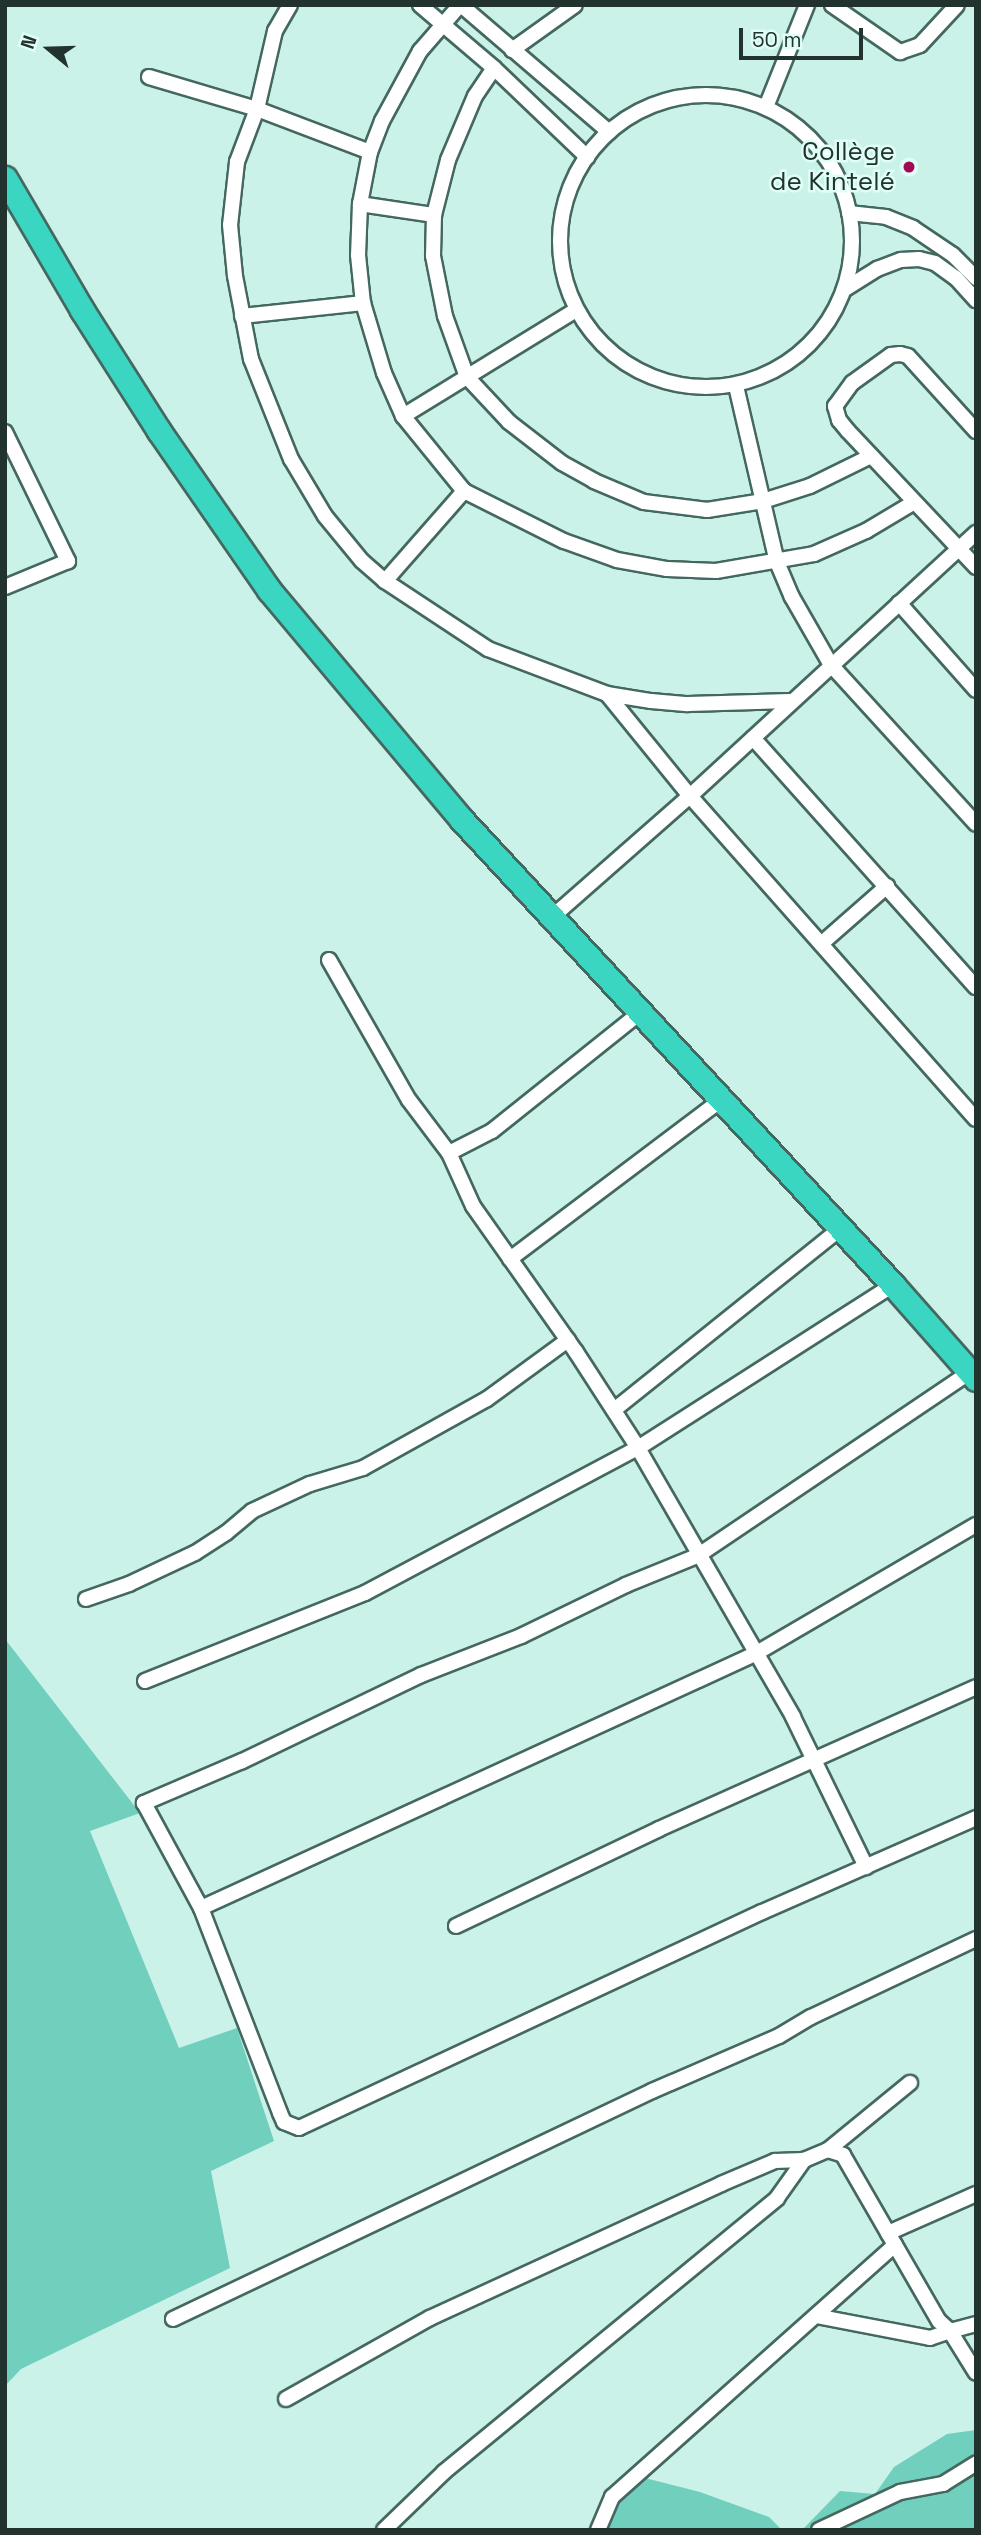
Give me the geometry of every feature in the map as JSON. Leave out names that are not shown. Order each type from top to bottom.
[{"type":"highway","points":[[5,178],[82,310],[159,431],[269,590],[421,772],[551,918],[974,1374]]},
{"type":"street","points":[[290,5],[275,31],[257,109],[237,162],[232,198],[235,276],[261,390],[291,459],[325,516],[362,561],[385,581],[488,649],[607,694],[688,704],[790,701]]},
{"type":"street","points":[[419,5],[494,68],[587,157]]},
{"type":"street","points":[[609,132],[460,5],[420,51],[394,94],[370,152],[360,204],[358,256],[363,303],[384,373],[403,416],[464,491],[565,541],[617,560],[667,569],[716,571],[814,554],[845,541],[913,503]]},
{"type":"street","points":[[512,50],[575,5]]},
{"type":"street","points":[[766,107],[807,5]]},
{"type":"street","points":[[832,5],[900,52],[920,45],[957,5]]},
{"type":"street","points":[[494,68],[475,96],[448,160],[434,215],[433,256],[445,316],[467,377],[509,422],[562,463],[594,481],[644,502],[707,510],[763,501],[810,486],[872,456]]},
{"type":"street","points":[[149,76],[257,109],[370,152]]},
{"type":"street","points":[[726,95],[766,107],[802,130],[830,162],[849,213],[852,260],[845,289],[821,333],[783,367],[736,386],[689,388],[643,375],[604,348],[576,310],[563,272],[560,232],[568,193],[587,157],[609,132],[644,108],[684,96],[726,95]]},
{"type":"street","points":[[360,204],[434,215]]},
{"type":"street","points":[[849,213],[886,217],[913,228],[953,255],[976,278]]},
{"type":"street","points":[[845,289],[877,269],[901,260],[919,259],[934,263],[956,278],[976,300]]},
{"type":"street","points":[[242,316],[363,303]]},
{"type":"street","points":[[403,416],[576,310]]},
{"type":"street","points":[[976,431],[908,356],[891,355],[852,383],[835,406],[839,421],[913,503],[976,567]]},
{"type":"street","points":[[736,386],[777,562],[792,597],[831,665],[976,824]]},
{"type":"street","points":[[5,432],[10,454],[68,561],[5,587]]},
{"type":"street","points":[[385,581],[464,491]]},
{"type":"street","points":[[551,918],[690,796],[790,701],[976,533]]},
{"type":"street","points":[[899,603],[976,690]]},
{"type":"street","points":[[607,694],[690,796],[976,1119]]},
{"type":"street","points":[[753,738],[976,987]]},
{"type":"street","points":[[821,944],[887,886]]},
{"type":"street","points":[[329,960],[409,1100],[449,1153],[473,1206],[568,1340],[638,1447],[697,1556],[793,1717],[866,1867]]},
{"type":"street","points":[[449,1153],[492,1130],[640,1013]]},
{"type":"street","points":[[510,1259],[721,1100]]},
{"type":"street","points":[[614,1410],[840,1229]]},
{"type":"street","points":[[145,1681],[365,1593],[638,1447],[893,1286]]},
{"type":"street","points":[[86,1599],[129,1584],[195,1553],[226,1533],[252,1511],[275,1500],[310,1484],[363,1468],[487,1399],[568,1340]]},
{"type":"street","points":[[974,1374],[697,1556],[626,1585],[521,1636],[421,1675],[144,1803],[201,1908],[284,2122],[299,2128],[762,1912],[976,1818]]},
{"type":"street","points":[[201,1908],[755,1654],[976,1525]]},
{"type":"street","points":[[456,1926],[976,1687]]},
{"type":"street","points":[[173,2319],[640,2097],[779,2036],[811,2017],[976,1940]]},
{"type":"street","points":[[286,2399],[443,2312],[775,2161],[804,2160],[828,2150],[910,2084]]},
{"type":"street","points":[[828,2150],[843,2155],[939,2321],[950,2331],[976,2373]]},
{"type":"street","points":[[384,2530],[444,2472],[777,2198],[804,2160]]},
{"type":"street","points":[[598,2530],[612,2497],[816,2316],[892,2239],[976,2194]]},
{"type":"street","points":[[816,2316],[930,2338],[976,2324]]},
{"type":"street","points":[[819,2530],[900,2492],[943,2484],[976,2463]]},
{"type":"green space","points":[[5,1639],[140,1813],[90,1831],[179,2048],[237,2028],[274,2141],[211,2171],[230,2268],[21,2369],[5,2386]]},
{"type":"green space","points":[[976,2430],[976,2530],[802,2530],[840,2491],[875,2494],[894,2467],[947,2434]]},
{"type":"green space","points":[[645,2478],[700,2492],[769,2517],[782,2530],[605,2530],[619,2499]]},
{"type":"place","name":"Collège de Kintelé","points":[[909,167]]}]
